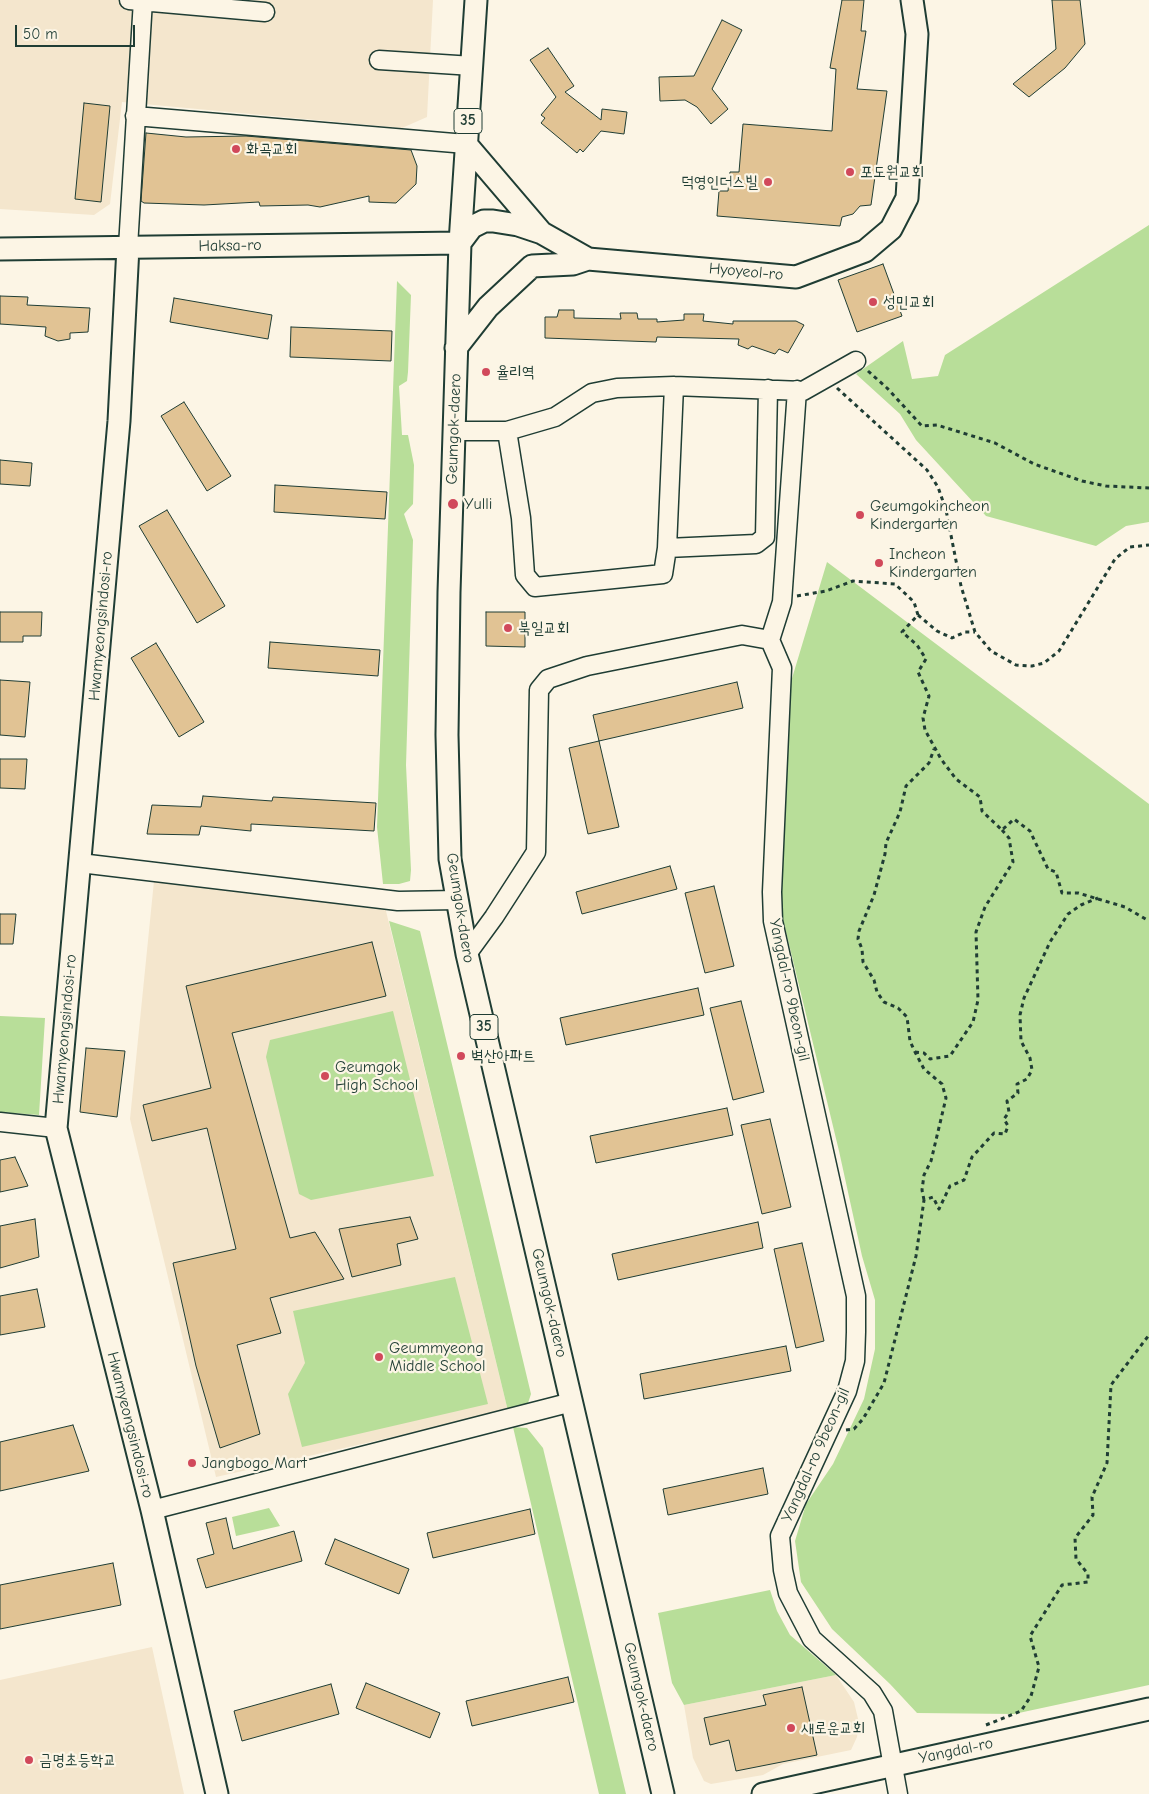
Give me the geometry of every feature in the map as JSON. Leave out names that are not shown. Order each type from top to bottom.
[{"type":"main road","name":"Geumgok-daero","points":[[476,0],[460,242],[456,348],[447,735],[450,860],[467,954],[663,1794]]},
{"type":"main road","name":"Hyoyeol-ro","points":[[537,232],[588,259],[796,277],[865,251],[891,230],[908,198],[917,34],[912,0]]},
{"type":"main road","points":[[456,348],[488,306],[542,256],[544,248],[537,232],[466,144]]},
{"type":"main road","points":[[460,242],[472,227],[484,222],[506,222],[537,232]]},
{"type":"main road","name":"Haksa-ro","points":[[0,249],[460,242]]},
{"type":"main road","name":"Hwamyeongsindosi-ro","points":[[128,247],[119,421],[56,1128],[152,1510],[217,1794]]},
{"type":"main road","points":[[532,266],[573,264],[588,259]]},
{"type":"main road","name":"Yangdal-ro","points":[[771,1793],[1149,1709]]},
{"type":"street","points":[[128,247],[136,116],[138,0],[265,12]]},
{"type":"street","points":[[379,60],[473,66]]},
{"type":"street","points":[[136,116],[466,144]]},
{"type":"street","points":[[454,431],[507,431],[555,417],[592,393],[617,388],[674,386],[803,391],[856,361]]},
{"type":"street","points":[[507,431],[521,518],[525,575],[535,587],[663,574],[667,548],[674,386]]},
{"type":"street","points":[[667,548],[756,544],[765,537],[768,389]]},
{"type":"street","points":[[467,954],[494,917],[536,852],[539,690],[548,679],[587,666],[742,635],[770,640],[782,602],[797,390]]},
{"type":"street","name":"Yangdal-ro 9beon-gil","points":[[770,640],[782,668],[772,892],[773,921],[856,1296],[855,1361],[847,1391],[831,1430],[790,1511],[780,1536],[783,1570],[788,1593],[812,1639],[872,1693],[883,1711],[898,1794]]},
{"type":"street","points":[[80,863],[398,901],[458,900]]},
{"type":"street","points":[[462,921],[494,917]]},
{"type":"street","points":[[0,1122],[56,1128]]},
{"type":"street","points":[[152,1510],[572,1402]]},
{"type":"path","points":[[856,361],[887,388],[922,426],[937,425],[995,443],[1034,464],[1082,481],[1106,486],[1149,488]]},
{"type":"path","points":[[825,378],[927,470],[938,487],[946,510],[961,586],[976,632],[992,651],[1016,665],[1032,666],[1044,663],[1059,651],[1115,559],[1130,547],[1149,545]]},
{"type":"path","points":[[782,602],[793,596],[826,591],[853,581],[876,581],[895,584],[914,602],[918,615],[937,631],[952,638],[965,632],[976,632]]},
{"type":"path","points":[[915,1052],[924,1053],[930,1059],[950,1056],[973,1022],[978,1000],[976,932],[985,907],[1013,862],[1009,838],[982,811],[980,797],[956,779],[935,749],[925,730],[923,718],[929,696],[918,672],[926,659],[917,645],[902,632],[918,615]]},
{"type":"path","points":[[831,1430],[854,1429],[863,1419],[884,1383],[916,1256],[924,1200],[922,1190],[924,1175],[931,1161],[946,1098],[942,1084],[924,1069],[915,1052],[910,1041],[907,1017],[898,1008],[884,1002],[877,992],[874,980],[863,962],[862,949],[858,939],[859,931],[874,895],[886,843],[900,812],[906,786],[929,764],[935,749]]},
{"type":"path","points":[[1002,830],[1014,820],[1030,832],[1048,869],[1056,872],[1062,892],[1098,898],[1125,907],[1149,921]]},
{"type":"path","points":[[924,1200],[933,1197],[939,1209],[950,1186],[964,1180],[972,1157],[994,1133],[1005,1134],[1008,1126],[1004,1119],[1008,1112],[1008,1101],[1018,1093],[1017,1084],[1027,1079],[1032,1070],[1030,1058],[1022,1041],[1020,1015],[1024,998],[1050,942],[1068,914],[1081,905],[1098,898]]},
{"type":"path","points":[[980,1727],[1021,1711],[1031,1696],[1039,1667],[1030,1636],[1062,1585],[1088,1582],[1088,1574],[1076,1558],[1075,1538],[1093,1515],[1092,1497],[1107,1463],[1111,1385],[1142,1347],[1149,1335]]},
{"type":"shaded area","points":[[0,0],[433,0],[427,117],[402,128],[122,102],[110,204],[94,215],[0,209]]},
{"type":"shaded area","points":[[154,881],[385,907],[508,1411],[216,1477],[130,1119]]},
{"type":"shaded area","points":[[152,1647],[184,1794],[0,1794],[0,1680]]},
{"type":"shaded area","points":[[836,1675],[854,1702],[859,1723],[857,1737],[851,1750],[783,1764],[763,1775],[711,1784],[704,1781],[693,1758],[684,1705]]},
{"type":"green space","points":[[1149,225],[1149,522],[1126,526],[1096,546],[986,516],[916,440],[900,414],[856,374],[903,341],[912,379],[938,376],[945,355]]},
{"type":"green space","points":[[397,281],[411,295],[407,381],[399,386],[402,435],[408,435],[414,465],[413,504],[404,514],[413,540],[406,765],[411,870],[410,881],[399,884],[383,884],[377,827]]},
{"type":"green space","points":[[827,562],[1149,804],[1149,1685],[1014,1714],[917,1713],[890,1684],[832,1629],[801,1582],[795,1541],[806,1504],[833,1464],[864,1399],[875,1349],[875,1300],[862,1256],[839,1151],[781,911],[790,685]]},
{"type":"green space","points":[[389,921],[420,931],[531,1394],[527,1406],[508,1411]]},
{"type":"green space","points":[[393,1011],[434,1176],[311,1200],[299,1194],[266,1057],[270,1040]]},
{"type":"green space","points":[[0,1016],[45,1018],[39,1115],[0,1112]]},
{"type":"green space","points":[[455,1277],[488,1404],[302,1447],[288,1394],[305,1363],[293,1311]]},
{"type":"green space","points":[[513,1427],[527,1428],[543,1448],[626,1794],[599,1794]]},
{"type":"green space","points":[[269,1508],[280,1526],[236,1536],[232,1517]]},
{"type":"green space","points":[[770,1590],[777,1611],[790,1635],[836,1675],[684,1705],[672,1683],[658,1613]]},
{"type":"building","points":[[842,0],[864,0],[861,31],[866,31],[857,89],[887,91],[871,205],[860,206],[853,214],[842,217],[840,226],[717,216],[719,191],[728,191],[730,172],[739,172],[743,124],[832,131],[836,69],[830,68]]},
{"type":"building","points":[[1052,0],[1080,0],[1085,44],[1065,68],[1029,97],[1013,84],[1056,49]]},
{"type":"building","points":[[722,20],[742,30],[712,89],[728,109],[711,124],[697,107],[685,100],[660,101],[659,77],[694,76]]},
{"type":"building","points":[[548,48],[574,86],[565,92],[601,120],[602,109],[627,112],[624,134],[601,131],[583,152],[580,149],[577,153],[541,123],[545,118],[541,115],[556,97],[530,60]]},
{"type":"building","points":[[84,103],[110,106],[101,202],[75,199]]},
{"type":"building","points":[[146,133],[186,137],[246,136],[411,150],[417,166],[416,184],[396,203],[369,202],[369,196],[320,207],[308,205],[260,206],[259,202],[204,205],[144,203],[141,201]]},
{"type":"building","points":[[883,264],[902,316],[857,332],[838,280]]},
{"type":"building","points":[[0,296],[28,297],[27,305],[90,308],[88,332],[70,333],[70,339],[58,341],[45,336],[46,327],[0,324]]},
{"type":"building","points":[[174,298],[272,315],[268,339],[170,322]]},
{"type":"building","points":[[559,310],[574,310],[574,318],[621,319],[620,313],[637,313],[638,319],[657,319],[657,322],[684,320],[684,314],[704,314],[703,321],[733,324],[733,321],[796,321],[804,325],[788,353],[779,349],[775,354],[752,346],[748,349],[738,345],[739,339],[657,337],[656,342],[545,338],[545,317],[557,317]]},
{"type":"building","points":[[291,327],[392,331],[391,361],[290,357]]},
{"type":"building","points":[[184,402],[231,476],[207,491],[161,416]]},
{"type":"building","points":[[0,460],[32,463],[30,486],[0,484]]},
{"type":"building","points":[[275,485],[387,492],[385,519],[274,512]]},
{"type":"building","points":[[167,510],[225,606],[197,623],[139,526]]},
{"type":"building","points":[[0,612],[42,612],[41,636],[23,636],[23,642],[0,642]]},
{"type":"building","points":[[486,612],[525,612],[525,647],[486,646]]},
{"type":"building","points":[[270,642],[380,650],[378,676],[268,668]]},
{"type":"building","points":[[156,643],[204,722],[179,737],[131,658]]},
{"type":"building","points":[[0,680],[30,682],[25,737],[0,735]]},
{"type":"building","points":[[737,682],[743,708],[599,741],[593,715]]},
{"type":"building","points":[[599,741],[619,827],[588,834],[569,748]]},
{"type":"building","points":[[0,759],[27,759],[25,789],[0,788]]},
{"type":"building","points":[[203,796],[272,801],[273,797],[376,803],[374,831],[251,824],[251,831],[201,826],[199,835],[147,834],[152,805],[201,807]]},
{"type":"building","points":[[670,866],[677,889],[582,914],[576,892]]},
{"type":"building","points":[[714,886],[734,966],[705,973],[685,893]]},
{"type":"building","points":[[0,914],[16,914],[13,944],[0,944]]},
{"type":"building","points":[[372,942],[386,996],[232,1033],[290,1238],[315,1232],[344,1279],[270,1298],[281,1333],[237,1345],[260,1434],[220,1448],[196,1366],[173,1263],[236,1249],[207,1128],[152,1141],[143,1105],[211,1088],[186,986]]},
{"type":"building","points":[[698,988],[704,1015],[566,1045],[560,1018]]},
{"type":"building","points":[[741,1001],[764,1092],[733,1100],[710,1008]]},
{"type":"building","points":[[86,1048],[125,1051],[117,1117],[80,1112]]},
{"type":"building","points":[[727,1108],[733,1135],[596,1163],[590,1136]]},
{"type":"building","points":[[770,1119],[791,1207],[762,1214],[741,1125]]},
{"type":"building","points":[[15,1157],[28,1186],[0,1192],[0,1160]]},
{"type":"building","points":[[410,1217],[418,1239],[397,1244],[401,1265],[352,1277],[339,1229]]},
{"type":"building","points":[[35,1219],[39,1257],[0,1268],[0,1226]]},
{"type":"building","points":[[758,1222],[763,1248],[618,1280],[612,1254]]},
{"type":"building","points":[[802,1243],[824,1341],[796,1348],[774,1249]]},
{"type":"building","points":[[37,1289],[45,1327],[0,1335],[0,1296]]},
{"type":"building","points":[[786,1346],[791,1371],[644,1399],[640,1374]]},
{"type":"building","points":[[73,1425],[89,1471],[0,1491],[0,1442]]},
{"type":"building","points":[[763,1468],[768,1494],[668,1515],[663,1489]]},
{"type":"building","points":[[530,1509],[535,1534],[433,1558],[427,1533]]},
{"type":"building","points":[[226,1518],[233,1549],[294,1531],[302,1561],[206,1588],[197,1559],[214,1554],[206,1523]]},
{"type":"building","points":[[335,1539],[409,1569],[399,1594],[325,1564]]},
{"type":"building","points":[[113,1563],[121,1605],[0,1629],[0,1585]]},
{"type":"building","points":[[568,1677],[574,1702],[472,1726],[466,1701]]},
{"type":"building","points":[[366,1683],[440,1713],[430,1738],[356,1708]]},
{"type":"building","points":[[331,1684],[339,1714],[242,1741],[234,1711]]},
{"type":"building","points":[[802,1687],[817,1755],[736,1771],[729,1740],[710,1745],[704,1718],[766,1705],[763,1695]]},
{"type":"place","name":"화곡교회","points":[[236,149]]},
{"type":"place","name":"포도원교회","points":[[850,172]]},
{"type":"place","name":"덕영인더스빌","points":[[768,182]]},
{"type":"place","name":"성민교회","points":[[873,302]]},
{"type":"place","name":"율리역","points":[[486,372]]},
{"type":"place","name":"Yulli","points":[[453,504]]},
{"type":"place","name":"Geumgokincheon Kindergarten","points":[[860,515]]},
{"type":"place","name":"Incheon Kindergarten","points":[[879,563]]},
{"type":"place","name":"북일교회","points":[[508,628]]},
{"type":"place","name":"벽산아파트","points":[[461,1056]]},
{"type":"place","name":"Geumgok High School","points":[[325,1076]]},
{"type":"place","name":"Geummyeong Middle School","points":[[379,1357]]},
{"type":"place","name":"Jangbogo Mart","points":[[192,1463]]},
{"type":"place","name":"새로운교회","points":[[791,1728]]},
{"type":"place","name":"금명초등학교","points":[[29,1760]]}]
